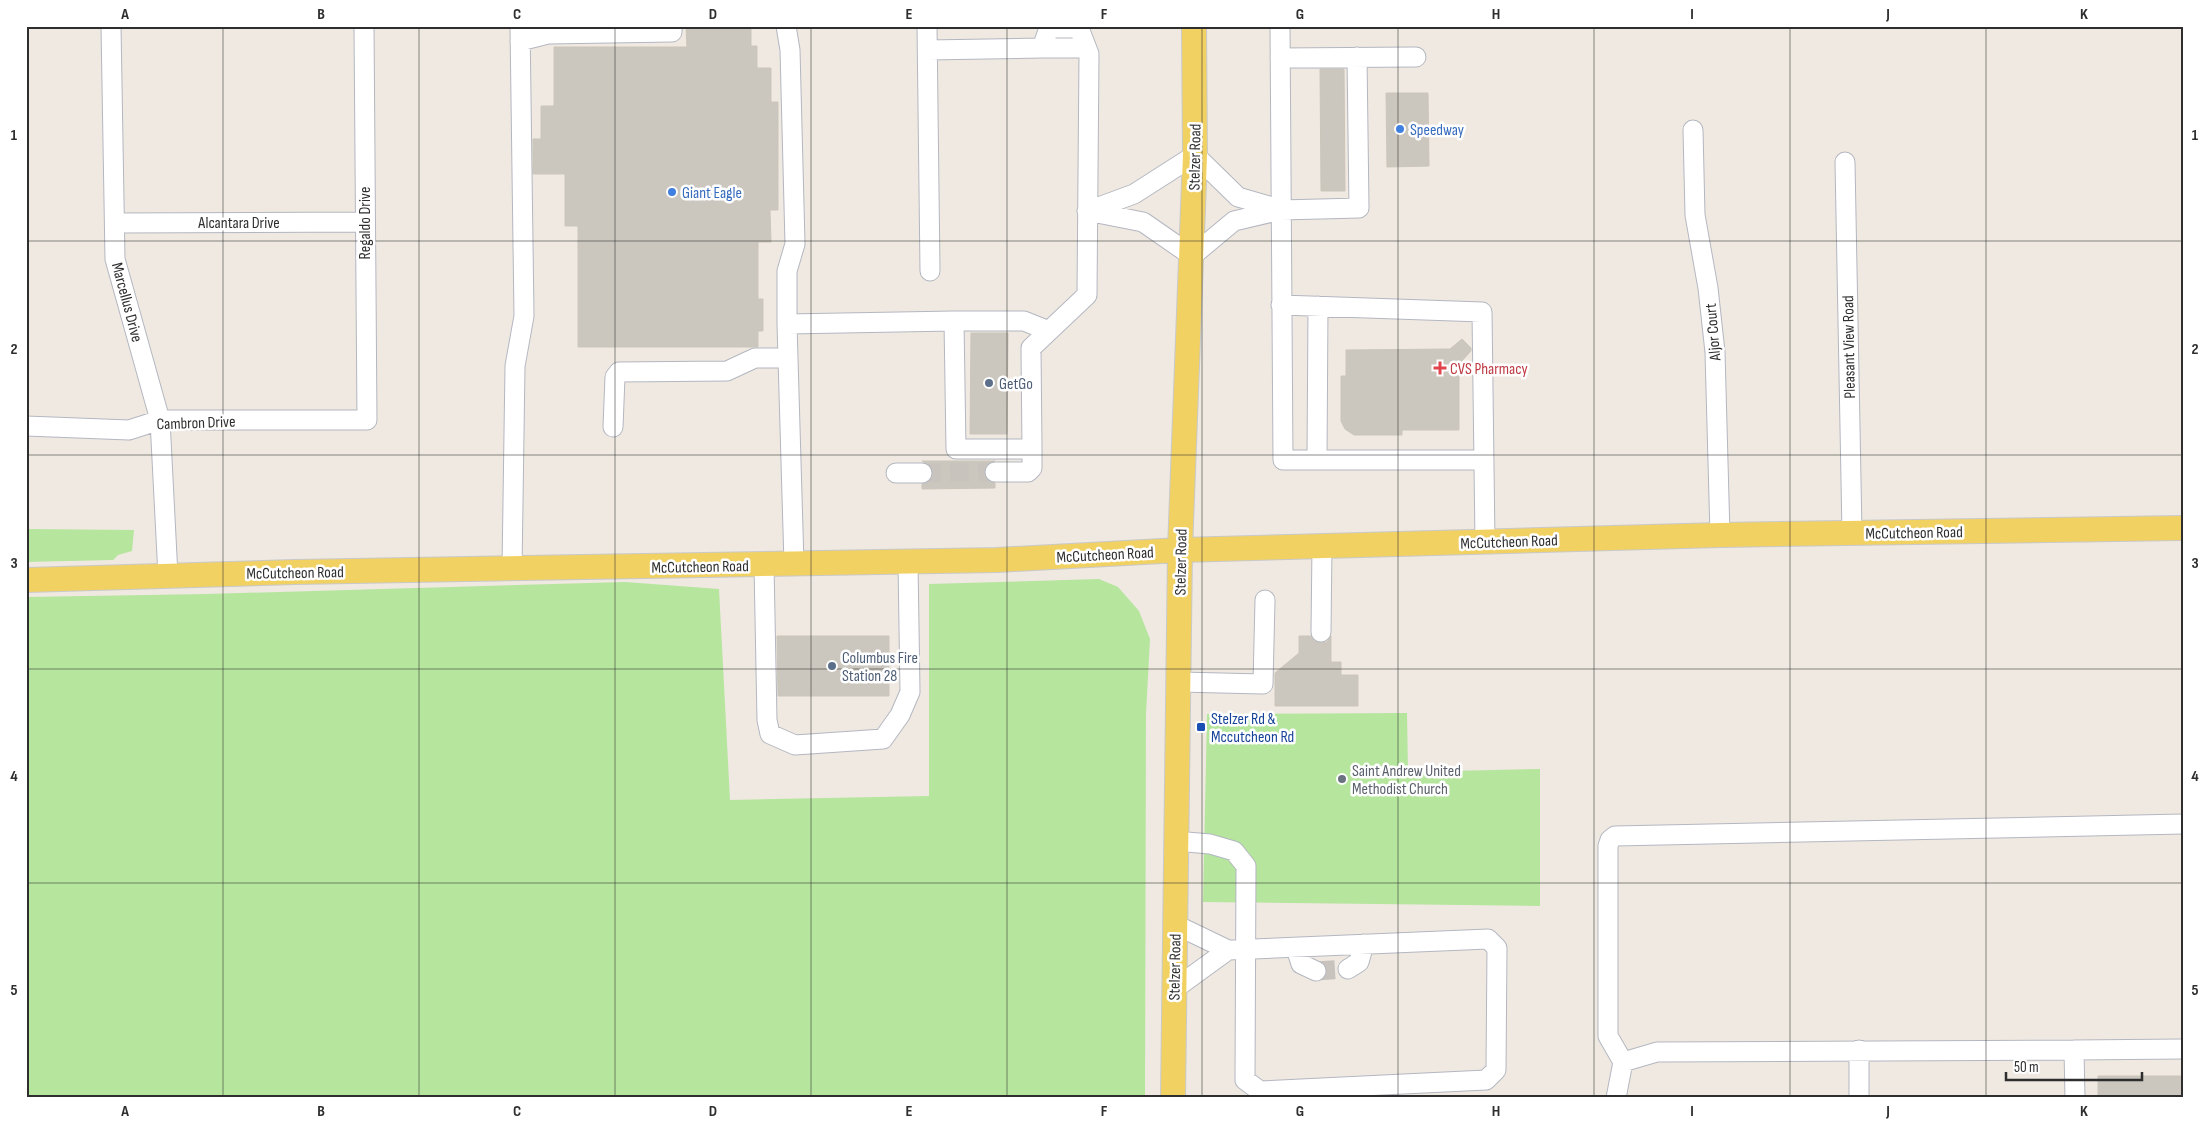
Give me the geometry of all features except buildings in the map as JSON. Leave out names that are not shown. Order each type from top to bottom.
[{"type":"main road","name":"Stelzer Road","points":[[1173,1098],[1180,550],[1192,256],[1194,26]]},
{"type":"main road","name":"McCutcheon Road","points":[[26,580],[997,560],[1180,550],[1322,546],[1852,533],[2183,528]]},
{"type":"street","name":"Marcellus Drive","points":[[111,26],[115,259],[160,420],[168,576]]},
{"type":"street","name":"Regaldo Drive","points":[[364,26],[367,420]]},
{"type":"street","points":[[512,569],[515,366],[524,316],[520,34],[672,32],[672,26]]},
{"type":"street","points":[[786,26],[790,50],[795,244],[787,271],[794,564]]},
{"type":"street","points":[[927,26],[930,271]]},
{"type":"street","points":[[1280,26],[1283,460],[1484,460]]},
{"type":"street","points":[[928,50],[1042,48],[1049,28],[1079,28],[1089,54],[1087,295],[1031,348],[1032,468],[1028,472],[995,472]]},
{"type":"street","points":[[1087,211],[1143,222],[1192,256],[1234,221],[1280,210],[1358,208],[1357,57]]},
{"type":"street","points":[[1280,58],[1416,57]]},
{"type":"street","name":"Aljor Court","points":[[1693,130],[1695,216],[1708,288],[1715,352],[1720,536]]},
{"type":"street","points":[[1087,211],[1134,194],[1194,155],[1238,198],[1280,210]]},
{"type":"street","name":"Pleasant View Road","points":[[1845,162],[1852,533]]},
{"type":"street","name":"Alcantara Drive","points":[[115,223],[364,222]]},
{"type":"street","points":[[1281,305],[1482,312],[1485,542]]},
{"type":"street","points":[[1317,460],[1318,306]]},
{"type":"street","points":[[787,324],[1024,321],[1049,331]]},
{"type":"street","points":[[954,322],[956,450],[1032,449]]},
{"type":"street","points":[[613,427],[615,376],[619,372],[727,371],[755,358],[788,358]]},
{"type":"street","name":"Cambron Drive","points":[[26,426],[129,430],[160,420],[367,420]]},
{"type":"street","points":[[896,473],[922,472]]},
{"type":"street","points":[[1321,632],[1322,546]]},
{"type":"street","points":[[764,565],[767,720],[770,734],[795,745],[883,738],[900,715],[910,692],[908,562]]},
{"type":"street","points":[[1179,682],[1263,684],[1264,600]]},
{"type":"street","points":[[1616,1098],[1622,1062],[1608,1036],[1608,846],[1610,840],[1615,836],[2183,824]]},
{"type":"street","points":[[1174,924],[1237,950],[1488,939],[1497,948],[1496,1070],[1486,1080],[1260,1091],[1245,1080],[1237,950],[1246,866],[1234,851],[1210,844],[1175,841]]},
{"type":"street","points":[[1348,969],[1359,962],[1364,944]]},
{"type":"street","points":[[1296,948],[1301,964],[1316,971]]},
{"type":"street","points":[[1173,990],[1237,950]]},
{"type":"street","points":[[1622,1062],[1657,1052],[2183,1049]]},
{"type":"street","points":[[1859,1050],[1859,1098]]},
{"type":"street","points":[[2074,1050],[2075,1098]]},
{"type":"green space","points":[[29,529],[134,530],[132,551],[118,555],[113,560],[26,562],[26,553],[29,553]]},
{"type":"green space","points":[[1099,579],[1118,587],[1139,611],[1150,639],[1146,714],[1145,1098],[26,1098],[26,597],[207,594],[625,582],[719,589],[730,800],[929,796],[929,584]]},
{"type":"green space","points":[[1407,713],[1408,772],[1540,769],[1540,906],[1203,902],[1207,714]]},
{"type":"tunnel","points":[[922,473],[995,472]]},
{"type":"tunnel","points":[[1316,971],[1348,969]]},
{"type":"place","name":"Speedway","points":[[1400,129]]},
{"type":"place","name":"Giant Eagle","points":[[672,192]]},
{"type":"place","name":"CVS Pharmacy","points":[[1440,368]]},
{"type":"place","name":"GetGo","points":[[989,383]]},
{"type":"place","name":"Columbus Fire Station 28","points":[[832,666]]},
{"type":"place","name":"Stelzer Rd & Mccutcheon Rd","points":[[1201,727]]},
{"type":"place","name":"Saint Andrew United Methodist Church","points":[[1342,779]]}]
